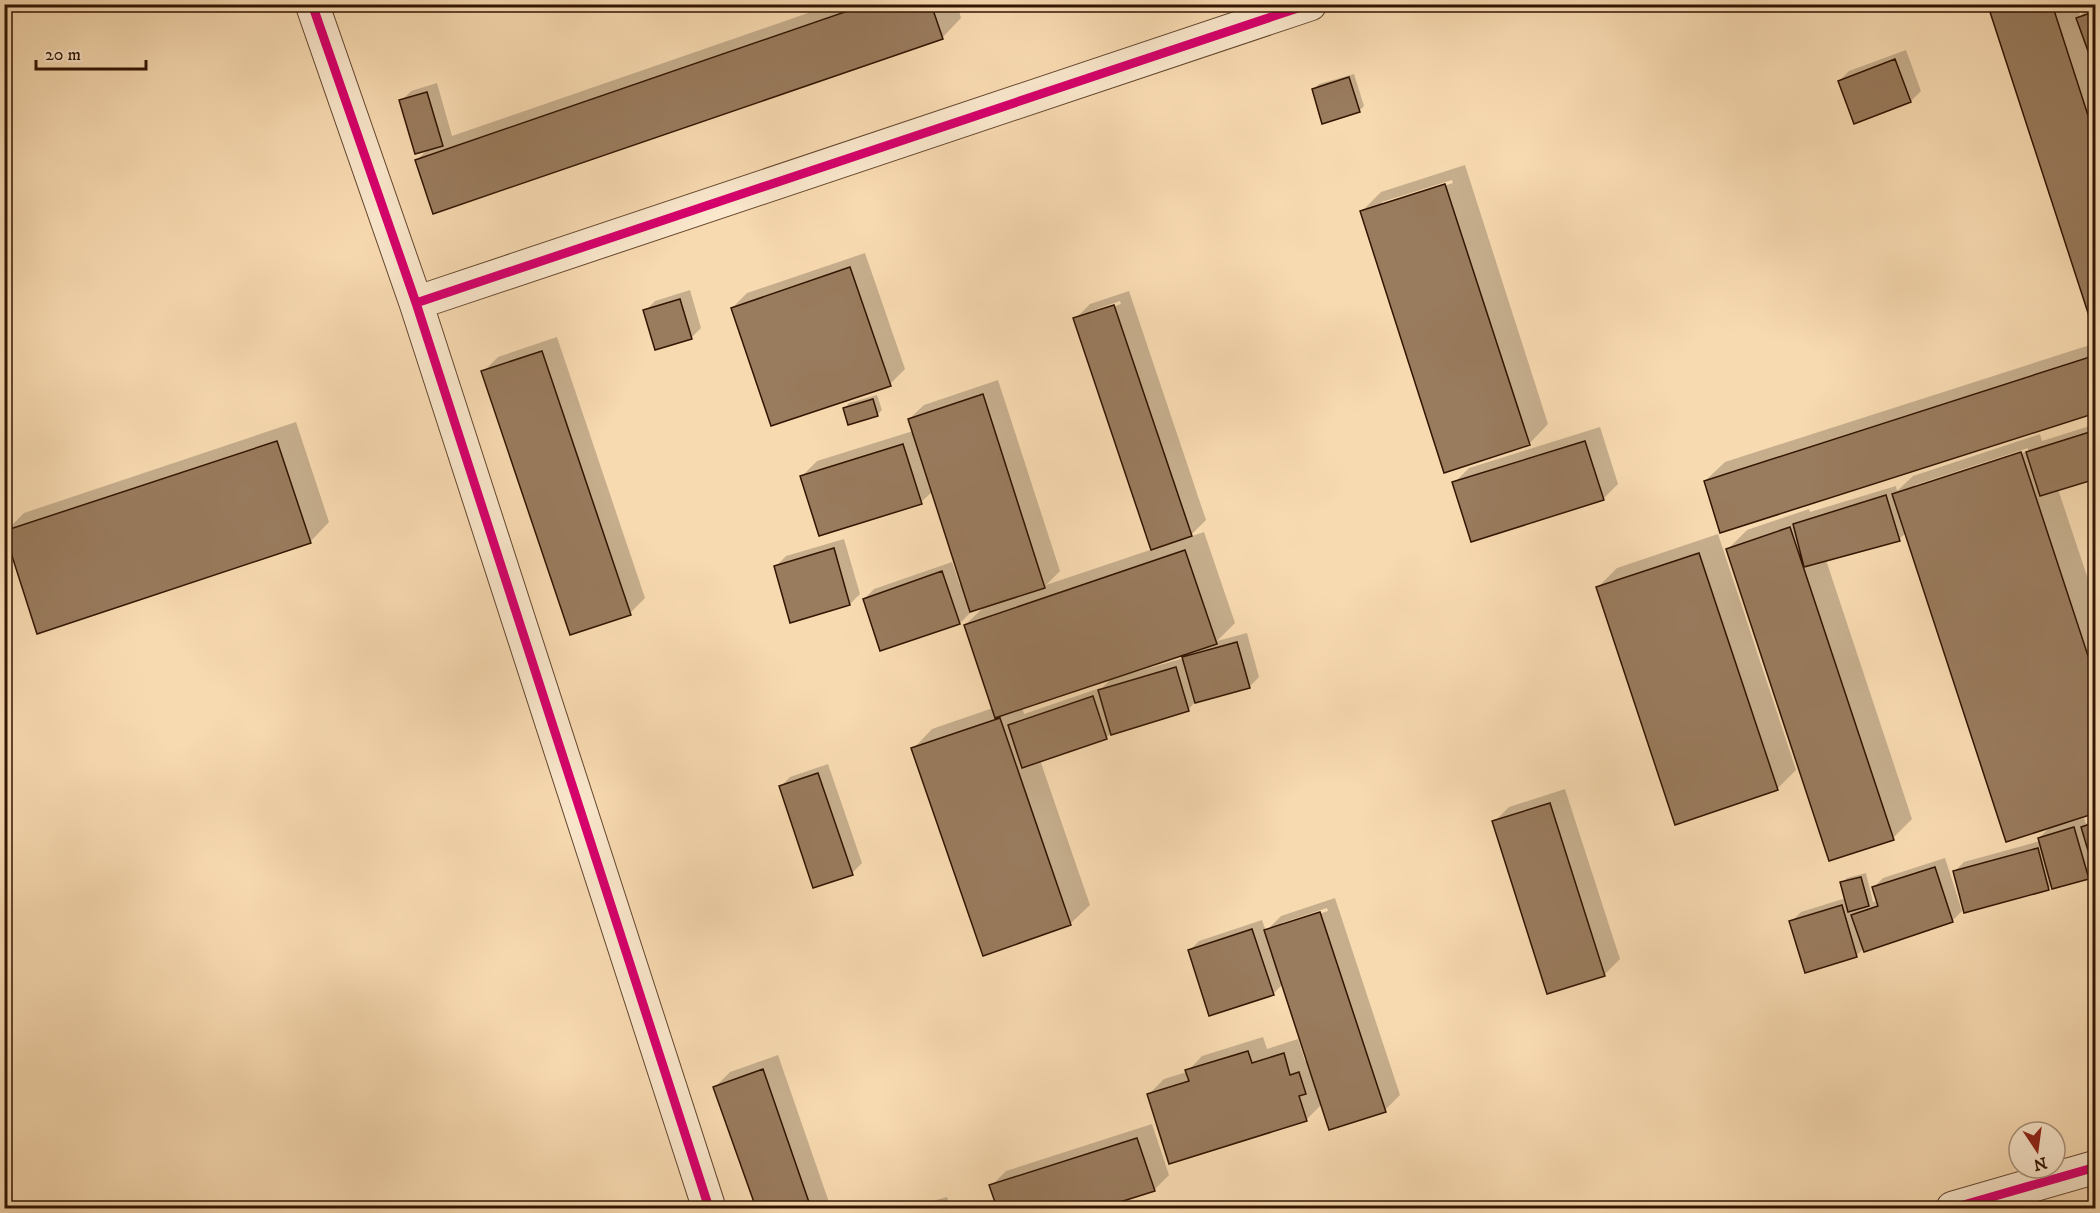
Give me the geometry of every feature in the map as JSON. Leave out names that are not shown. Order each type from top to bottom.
[{"type":"street","points":[[312,4],[416,303],[709,1209]]},
{"type":"street","points":[[416,303],[1310,4]]},
{"type":"street","points":[[1953,1209],[2096,1167]]},
{"type":"building","points":[[868,4],[931,4],[943,39],[433,214],[415,160]]},
{"type":"building","points":[[2003,4],[2052,4],[2096,140],[2096,324],[2092,325],[1989,9]]},
{"type":"building","points":[[2096,11],[2096,73],[2076,18]]},
{"type":"building","points":[[1895,59],[1911,102],[1854,124],[1838,81]]},
{"type":"building","points":[[1349,77],[1360,112],[1322,124],[1312,89]]},
{"type":"building","points":[[427,92],[443,146],[415,154],[399,100]]},
{"type":"building","points":[[1445,184],[1530,445],[1444,473],[1360,211]]},
{"type":"building","points":[[850,267],[891,386],[771,426],[731,308]]},
{"type":"building","points":[[680,299],[692,339],[655,350],[643,310]]},
{"type":"building","points":[[1114,305],[1192,536],[1151,550],[1073,318]]},
{"type":"building","points":[[542,351],[631,615],[570,635],[481,371]]},
{"type":"building","points":[[2096,355],[2096,413],[1720,533],[1704,481]]},
{"type":"building","points":[[983,394],[1045,588],[970,612],[908,419]]},
{"type":"building","points":[[873,399],[878,416],[848,425],[843,408]]},
{"type":"building","points":[[2096,430],[2096,479],[2040,496],[2026,452]]},
{"type":"building","points":[[277,441],[311,543],[37,634],[4,531]]},
{"type":"building","points":[[1585,441],[1604,500],[1471,542],[1452,482]]},
{"type":"building","points":[[903,444],[922,504],[819,536],[800,476]]},
{"type":"building","points":[[2021,452],[2096,680],[2096,813],[2006,842],[1892,494]]},
{"type":"building","points":[[1886,495],[1900,541],[1804,567],[1793,524]]},
{"type":"building","points":[[1790,527],[1894,840],[1829,861],[1726,549]]},
{"type":"building","points":[[834,548],[850,605],[790,623],[774,566]]},
{"type":"building","points":[[1185,550],[1217,644],[995,718],[964,625]]},
{"type":"building","points":[[1699,553],[1778,790],[1675,825],[1596,587]]},
{"type":"building","points":[[942,571],[960,624],[880,651],[863,599]]},
{"type":"building","points":[[1237,642],[1250,688],[1195,703],[1182,657]]},
{"type":"building","points":[[1176,667],[1189,711],[1111,735],[1098,690]]},
{"type":"building","points":[[1093,696],[1107,739],[1022,768],[1008,725]]},
{"type":"building","points":[[1000,718],[1071,925],[983,956],[911,748]]},
{"type":"building","points":[[818,773],[853,875],[813,888],[779,786]]},
{"type":"building","points":[[1550,803],[1605,976],[1547,994],[1492,821]]},
{"type":"building","points":[[2096,822],[2096,874],[2095,874],[2081,827]]},
{"type":"building","points":[[2074,827],[2089,879],[2052,889],[2038,838]]},
{"type":"building","points":[[2038,848],[2049,890],[1964,913],[1953,871]]},
{"type":"building","points":[[1935,867],[1953,922],[1864,952],[1851,915],[1878,906],[1872,887]]},
{"type":"building","points":[[1861,877],[1869,906],[1848,912],[1840,882]]},
{"type":"building","points":[[1842,905],[1857,957],[1805,973],[1789,921]]},
{"type":"building","points":[[1320,912],[1386,1112],[1329,1130],[1264,930]]},
{"type":"building","points":[[1252,929],[1274,995],[1209,1016],[1188,950]]},
{"type":"building","points":[[1248,1051],[1252,1063],[1284,1053],[1290,1075],[1299,1072],[1306,1094],[1299,1096],[1307,1121],[1169,1164],[1147,1094],[1189,1081],[1185,1070]]},
{"type":"building","points":[[763,1069],[811,1208],[756,1208],[713,1087]]},
{"type":"building","points":[[1137,1138],[1155,1191],[1101,1208],[997,1208],[989,1185]]},
{"type":"cycle path","points":[[312,4],[416,303],[709,1208]]},
{"type":"cycle path","points":[[416,303],[1310,4]]},
{"type":"cycle path","points":[[1953,1208],[2096,1167]]}]
